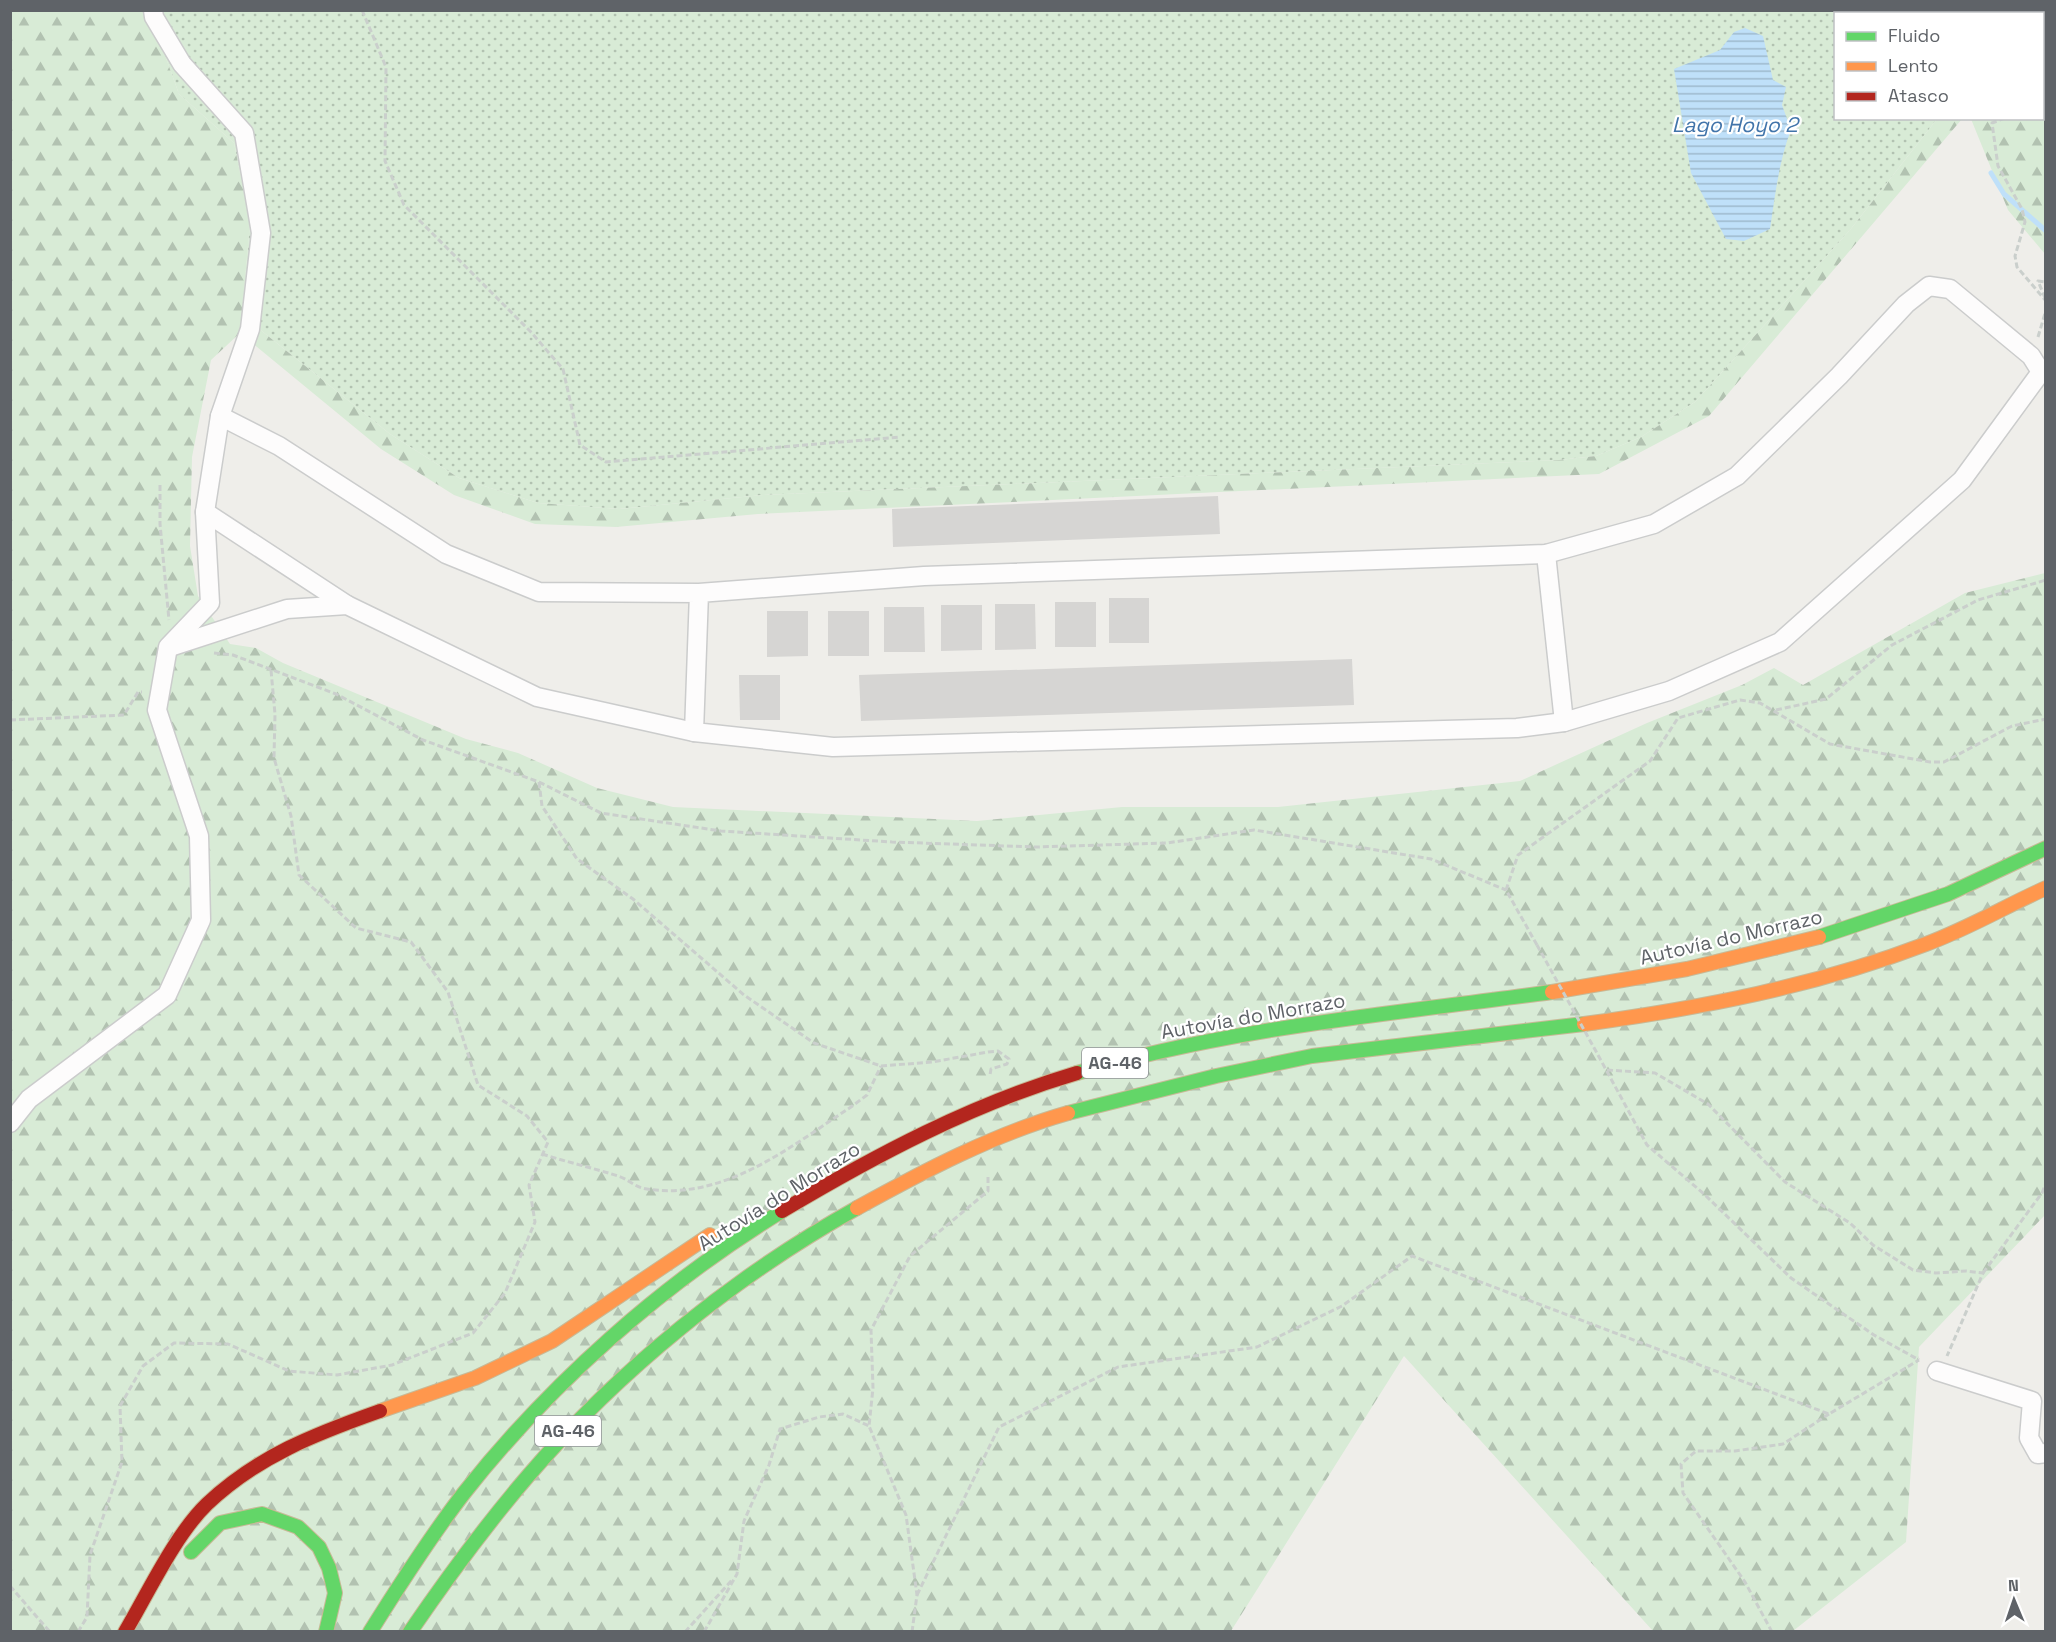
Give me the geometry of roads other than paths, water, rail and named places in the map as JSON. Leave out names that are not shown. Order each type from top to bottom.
[{"type":"highway","name":"Autovía do Morrazo","points":[[369,1632],[442,1523],[481,1473],[532,1417],[612,1340],[728,1249],[813,1192],[876,1157],[982,1107],[1052,1081],[1208,1041],[1299,1025],[1633,980],[1810,941],[1891,915],[1990,877],[2046,848]]},
{"type":"highway","name":"AG-46","points":[[410,1632],[441,1583],[499,1509],[579,1420],[664,1340],[762,1266],[842,1216],[920,1172],[1009,1132],[1223,1073],[1315,1056],[1542,1030],[1738,999],[1836,973],[1929,943],[2046,888]]},
{"type":"highway","points":[[912,1123],[942,1110],[982,1107]]},
{"type":"highway","points":[[125,1632],[171,1552],[206,1505],[264,1459],[316,1434],[475,1378],[552,1341],[726,1224]]},
{"type":"highway","points":[[184,1560],[220,1523],[262,1514],[298,1527],[319,1547],[329,1568],[335,1593],[326,1632]]},
{"type":"street","points":[[10,1123],[28,1099],[167,995],[201,920],[199,836],[157,710],[172,643],[210,603],[206,512],[220,416],[250,329],[261,233],[244,133],[182,64],[154,17],[153,10]]},
{"type":"street","points":[[206,512],[347,605],[537,697],[694,732],[833,747],[1505,728],[1564,722],[1669,691],[1780,642],[1962,480],[2041,372],[2031,356],[1950,289],[1929,286],[1906,304],[1839,376],[1737,476],[1654,524],[1546,554],[924,576],[699,593],[539,592],[446,554],[279,446],[220,416]]},
{"type":"street","points":[[1546,554],[1564,722]]},
{"type":"street","points":[[694,732],[699,593]]},
{"type":"street","points":[[172,643],[287,609],[347,605]]},
{"type":"street","points":[[1940,1372],[2032,1401],[2029,1438],[2038,1454],[2046,1453]]},
{"type":"water","name":"Lago Hoyo 2","points":[[1745,28],[1763,36],[1773,80],[1786,87],[1782,105],[1791,130],[1780,166],[1770,229],[1744,241],[1726,239],[1691,173],[1674,69],[1720,50],[1734,32]]},
{"type":"waterway","points":[[1991,173],[2004,194],[2046,231]]}]
